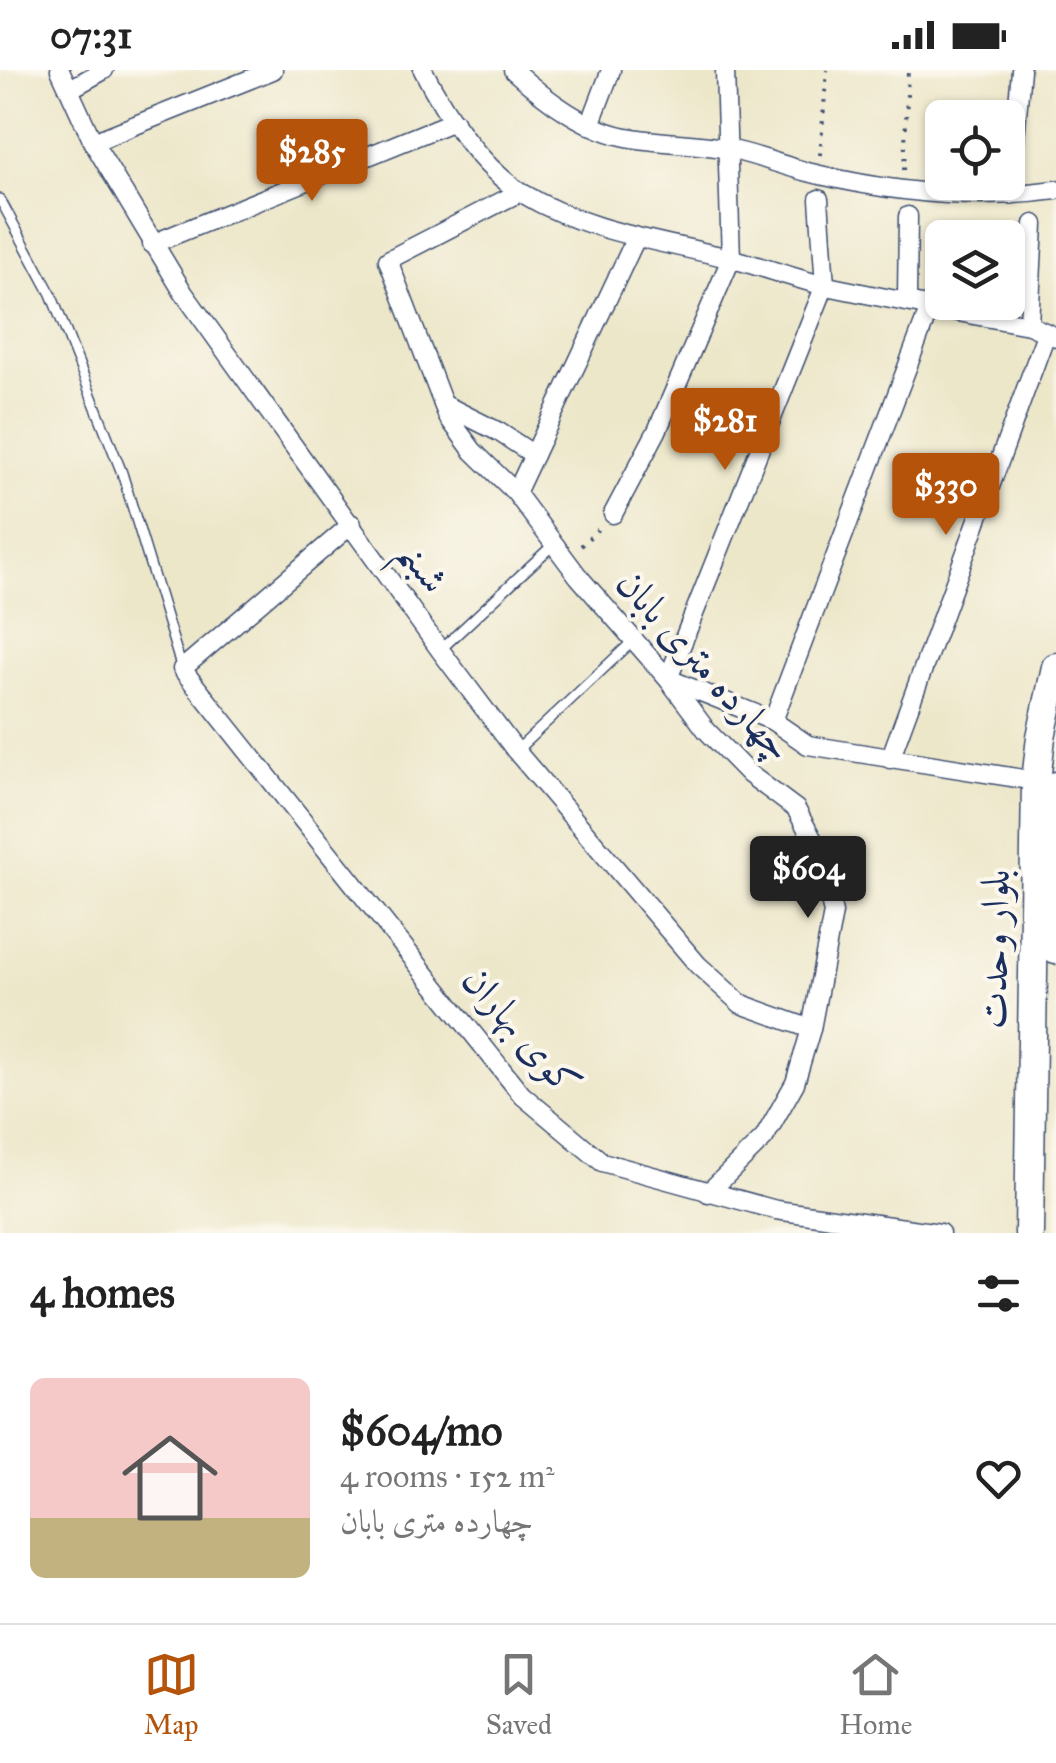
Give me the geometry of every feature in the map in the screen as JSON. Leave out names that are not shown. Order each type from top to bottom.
[{"type":"main road","name":"بلوار وحدت","points":[[1056,668],[1040,736],[1056,950]]},
{"type":"main road","name":"بلوار وحدت","points":[[1030,1233],[1046,784]]},
{"type":"street","name":"شبنم","points":[[60,70],[93,142],[183,292],[516,751],[698,965],[740,1004],[811,1029]]},
{"type":"street","points":[[70,89],[104,70]]},
{"type":"street","points":[[93,142],[273,70]]},
{"type":"street","points":[[423,70],[471,146],[520,192],[579,220],[825,286],[925,305]]},
{"type":"street","points":[[513,70],[537,92],[590,125],[628,138],[725,148],[818,175],[925,193]]},
{"type":"street","points":[[590,125],[611,70]]},
{"type":"street","points":[[614,514],[657,431],[731,259],[724,70]]},
{"type":"street","points":[[1018,100],[1020,70]]},
{"type":"street","points":[[152,244],[454,121]]},
{"type":"street","points":[[1025,193],[1056,190]]},
{"type":"street","name":"چهارده متری بابان","points":[[520,192],[388,260],[446,410],[473,451],[516,493],[706,731],[748,774],[796,809],[818,848],[833,913],[811,1029],[795,1083],[764,1138],[708,1193]]},
{"type":"street","points":[[820,199],[825,286],[668,679],[772,721],[808,745],[1046,784]]},
{"type":"street","points":[[907,300],[908,216]]},
{"type":"street","points":[[890,758],[1044,332],[1034,224]]},
{"type":"street","points":[[516,493],[636,238]]},
{"type":"street","points":[[772,721],[925,320]]},
{"type":"street","points":[[989,320],[1044,332]]},
{"type":"street","points":[[446,410],[499,432],[534,455]]},
{"type":"street","points":[[182,668],[352,524]]},
{"type":"street","name":"کوی بهاران","points":[[182,668],[522,1095],[602,1162],[776,1210],[940,1233]]},
{"type":"lane","points":[[0,199],[52,294],[122,472],[182,668]]},
{"type":"lane","points":[[440,650],[556,542]]},
{"type":"lane","points":[[516,751],[635,639]]},
{"type":"path","points":[[818,175],[827,70]]},
{"type":"path","points":[[903,192],[908,70]]},
{"type":"path","points":[[567,559],[614,514]]}]
